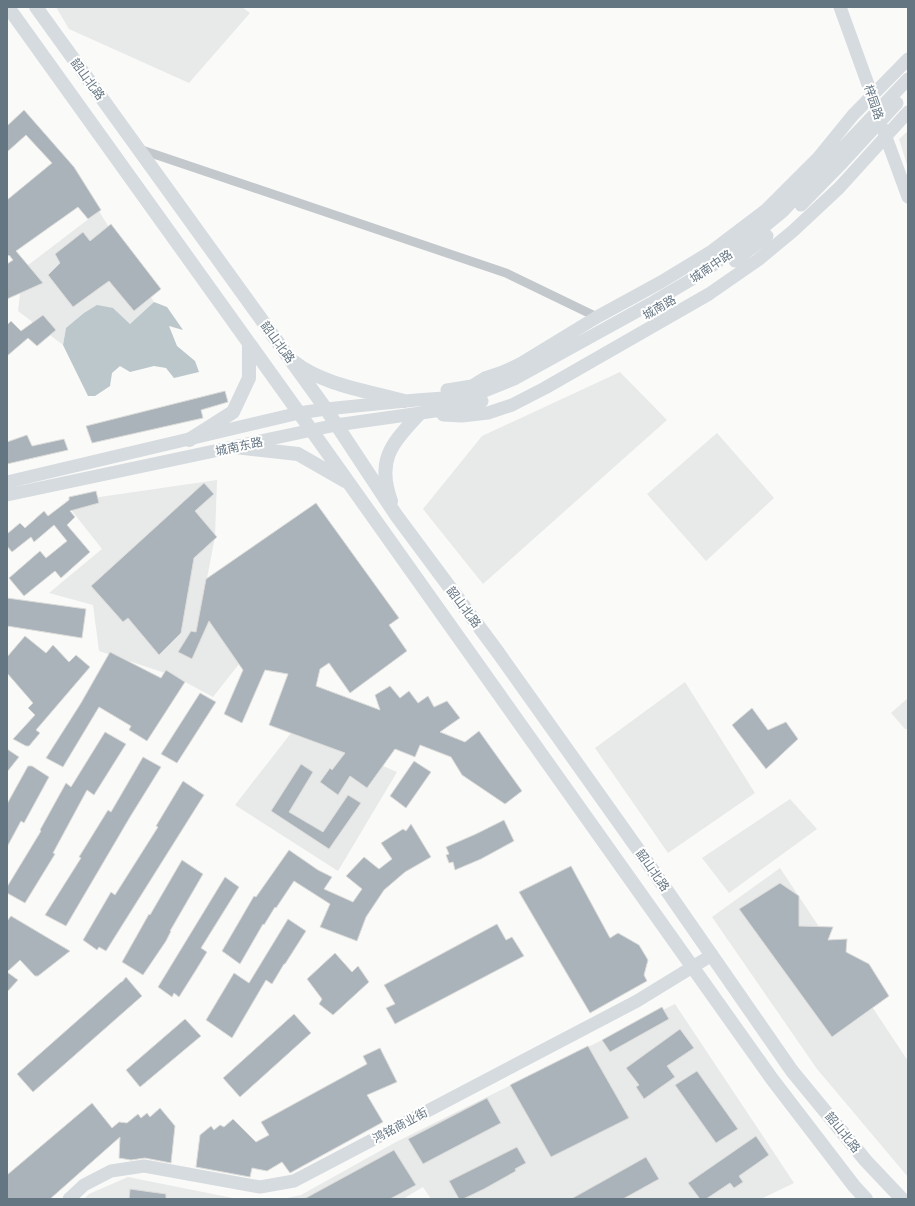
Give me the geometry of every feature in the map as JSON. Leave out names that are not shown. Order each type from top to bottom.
[{"type":"main road","name":"韶山北路","points":[[8,7],[312,431],[772,1079],[854,1186],[866,1199]]},
{"type":"main road","name":"韶山北路","points":[[36,7],[326,409],[396,515],[497,652],[647,862],[792,1071],[866,1161],[902,1199]]},
{"type":"main road","name":"梓园路","points":[[840,7],[908,197]]},
{"type":"main road","points":[[288,357],[315,374],[348,387],[410,400],[448,390],[472,386],[485,378],[520,364],[597,317],[712,251],[766,210],[818,158],[872,95],[908,59]]},
{"type":"main road","name":"城南中路","points":[[472,400],[521,375],[650,304],[721,260],[782,212],[908,79]]},
{"type":"main road","name":"城南路","points":[[472,400],[492,398],[557,365],[702,283],[727,267],[754,247],[788,217],[840,165],[908,91]]},
{"type":"main road","points":[[396,515],[387,490],[385,468],[387,457],[391,447],[398,437],[421,413],[462,416],[488,413],[512,405],[552,385],[710,294],[758,260],[793,231],[839,188],[908,112]]},
{"type":"main road","points":[[188,440],[232,412],[249,378],[249,344]]},
{"type":"main road","name":"城南东路","points":[[7,482],[326,409],[410,400],[472,400]]},
{"type":"main road","name":"城南东路","points":[[7,495],[336,425],[421,413],[472,400]]},
{"type":"main road","points":[[234,447],[298,454],[349,483]]},
{"type":"main road","name":"鸿铭商业街","points":[[69,1199],[84,1185],[111,1171],[144,1166],[260,1187],[294,1182],[630,1004],[693,968],[712,955]]},
{"type":"street","points":[[138,148],[506,273],[597,317]]},
{"type":"shaded area","points":[[56,7],[242,7],[250,13],[189,83],[69,29]]},
{"type":"shaded area","points":[[908,131],[908,168],[899,139]]},
{"type":"shaded area","points":[[99,211],[154,302],[130,324],[113,308],[66,328],[63,345],[18,311],[23,269]]},
{"type":"shaded area","points":[[154,302],[167,307],[183,330],[169,326],[177,346],[195,361],[199,372],[174,378],[166,368],[154,366],[130,372],[120,366],[112,373],[110,386],[95,396],[88,396],[63,345],[66,328],[84,313],[97,305],[113,308],[130,324]]},
{"type":"shaded area","points":[[620,372],[667,420],[483,584],[423,509],[482,436]]},
{"type":"shaded area","points":[[717,433],[774,498],[706,561],[647,494]]},
{"type":"shaded area","points":[[217,480],[215,537],[201,609],[239,664],[213,697],[174,676],[99,651],[93,605],[49,593],[102,549],[65,502]]},
{"type":"shaded area","points":[[685,682],[755,793],[668,853],[595,748]]},
{"type":"shaded area","points":[[908,698],[908,729],[905,729],[891,713]]},
{"type":"shaded area","points":[[295,728],[397,772],[338,871],[235,805]]},
{"type":"shaded area","points":[[790,799],[817,829],[729,893],[702,858]]},
{"type":"shaded area","points":[[780,868],[908,1061],[908,1177],[817,1069],[712,917]]},
{"type":"shaded area","points":[[675,1004],[794,1183],[761,1199],[431,1199],[423,1187],[403,1199],[282,1199],[301,1195],[396,1142]]},
{"type":"shaded area","points":[[128,1177],[238,1199],[84,1199],[89,1194]]},
{"type":"building","points":[[24,110],[74,167],[101,210],[88,219],[78,207],[16,251],[43,283],[7,299],[7,264],[13,260],[9,255],[7,257],[7,200],[52,163],[26,135],[7,152],[7,126]]},
{"type":"building","points":[[111,224],[161,289],[134,311],[109,281],[73,307],[48,275],[60,263],[55,254],[83,232],[90,241]]},
{"type":"building","points":[[43,315],[56,330],[37,346],[28,338],[7,356],[7,325],[11,321],[21,331]]},
{"type":"building","points":[[225,391],[228,402],[201,410],[203,418],[92,443],[86,426]]},
{"type":"building","points":[[27,435],[32,446],[64,439],[68,450],[7,464],[7,442]]},
{"type":"building","points":[[204,483],[214,494],[195,511],[217,537],[194,558],[181,633],[159,655],[128,618],[123,622],[91,586]]},
{"type":"building","points":[[96,491],[99,503],[70,511],[75,517],[67,525],[90,552],[61,578],[55,571],[24,596],[9,578],[40,551],[46,558],[67,541],[54,525],[34,542],[31,537],[12,552],[7,546],[7,534],[20,523],[25,528],[44,511],[48,516],[69,500],[69,497]]},
{"type":"building","points":[[316,503],[399,618],[389,625],[407,651],[350,693],[329,663],[320,669],[316,686],[380,710],[375,695],[390,686],[400,698],[409,691],[418,703],[428,696],[434,707],[447,701],[460,718],[440,732],[465,742],[479,731],[522,791],[505,804],[462,775],[451,757],[420,745],[415,757],[395,749],[367,788],[350,776],[338,795],[320,782],[330,768],[332,770],[345,753],[269,725],[288,674],[265,670],[242,723],[224,714],[243,670],[209,621],[192,659],[178,652],[191,631],[196,632],[206,579]]},
{"type":"building","points":[[7,598],[86,609],[82,638],[7,626]]},
{"type":"building","points":[[25,636],[46,653],[53,645],[69,662],[76,655],[90,667],[36,730],[40,733],[29,746],[26,746],[13,739],[35,715],[28,708],[33,703],[7,673],[7,657]]},
{"type":"building","points":[[110,652],[161,678],[166,670],[185,682],[147,741],[129,730],[131,726],[99,707],[63,767],[46,758],[81,703]]},
{"type":"building","points":[[200,693],[216,702],[177,763],[161,754]]},
{"type":"building","points":[[752,708],[768,730],[786,722],[798,739],[766,769],[732,725]]},
{"type":"building","points":[[105,732],[126,744],[94,795],[87,790],[53,853],[55,854],[25,903],[7,893],[7,887],[41,831],[40,830],[66,783],[71,787]]},
{"type":"building","points":[[7,749],[19,757],[7,772]]},
{"type":"building","points":[[143,757],[161,767],[66,926],[45,915],[81,858],[79,857],[108,810],[111,812]]},
{"type":"building","points":[[414,761],[431,772],[406,808],[390,796]]},
{"type":"building","points":[[301,764],[313,772],[289,812],[323,832],[348,795],[361,803],[329,849],[271,811]]},
{"type":"building","points":[[28,766],[32,766],[49,777],[24,823],[21,821],[7,847],[7,804]]},
{"type":"building","points":[[183,781],[204,795],[106,951],[99,947],[97,950],[83,940],[111,892],[115,895],[158,827],[156,826]]},
{"type":"building","points":[[504,820],[514,841],[481,859],[455,870],[453,862],[449,863],[446,855],[449,854],[446,847]]},
{"type":"building","points":[[411,824],[431,857],[405,872],[384,890],[366,917],[357,941],[320,927],[330,904],[294,881],[264,925],[263,924],[240,964],[222,951],[254,896],[256,897],[289,850],[318,870],[332,877],[324,889],[353,902],[362,889],[346,876],[364,857],[379,869],[392,859],[381,843],[403,829],[406,831]]},
{"type":"building","points":[[182,860],[203,874],[170,931],[166,941],[143,975],[122,962]]},
{"type":"building","points":[[571,866],[610,938],[618,933],[639,945],[648,960],[644,975],[647,981],[590,1013],[519,892]]},
{"type":"building","points":[[225,877],[239,887],[201,948],[207,952],[179,997],[174,993],[172,997],[158,987]]},
{"type":"building","points":[[780,883],[799,896],[799,926],[833,927],[828,940],[847,939],[846,952],[869,964],[889,996],[832,1037],[739,909]]},
{"type":"building","points":[[11,916],[70,951],[38,976],[35,976],[20,960],[7,972],[7,921]]},
{"type":"building","points":[[288,919],[306,931],[272,984],[266,980],[232,1038],[206,1020],[234,973],[249,983]]},
{"type":"building","points":[[497,924],[506,940],[512,937],[524,956],[395,1024],[386,1008],[395,1004],[384,985]]},
{"type":"building","points":[[335,953],[352,972],[358,966],[369,982],[333,1015],[319,1004],[322,999],[307,979]]},
{"type":"building","points":[[7,972],[18,980],[7,992]]},
{"type":"building","points":[[126,977],[142,996],[33,1092],[17,1074]]},
{"type":"building","points":[[662,1007],[669,1019],[610,1052],[602,1040]]},
{"type":"building","points":[[294,1014],[311,1033],[240,1097],[223,1078]]},
{"type":"building","points":[[185,1019],[201,1036],[140,1087],[126,1070]]},
{"type":"building","points":[[680,1029],[694,1048],[667,1066],[675,1077],[644,1099],[636,1087],[639,1085],[626,1068]]},
{"type":"building","points":[[588,1046],[629,1118],[551,1157],[510,1085]]},
{"type":"building","points":[[380,1048],[397,1082],[367,1095],[383,1122],[290,1173],[282,1162],[267,1171],[252,1168],[250,1177],[196,1167],[200,1135],[211,1126],[214,1130],[220,1125],[224,1127],[233,1119],[256,1142],[269,1135],[261,1122],[367,1064],[363,1056]]},
{"type":"building","points":[[697,1071],[738,1129],[716,1143],[675,1085]]},
{"type":"building","points":[[487,1098],[501,1123],[423,1164],[408,1139]]},
{"type":"building","points":[[92,1103],[112,1128],[119,1122],[127,1123],[138,1114],[141,1118],[147,1113],[150,1117],[160,1108],[175,1126],[171,1163],[145,1158],[131,1160],[119,1158],[120,1137],[50,1199],[7,1199],[7,1175]]},
{"type":"building","points":[[756,1136],[769,1155],[739,1176],[743,1182],[734,1188],[730,1183],[706,1199],[700,1199],[688,1183]]},
{"type":"building","points":[[517,1147],[526,1163],[515,1169],[516,1171],[484,1189],[463,1199],[459,1199],[449,1181]]},
{"type":"building","points":[[394,1150],[416,1185],[390,1199],[304,1199]]},
{"type":"building","points":[[646,1157],[659,1179],[623,1199],[571,1199]]},
{"type":"building","points":[[130,1189],[166,1194],[166,1199],[129,1199]]}]
